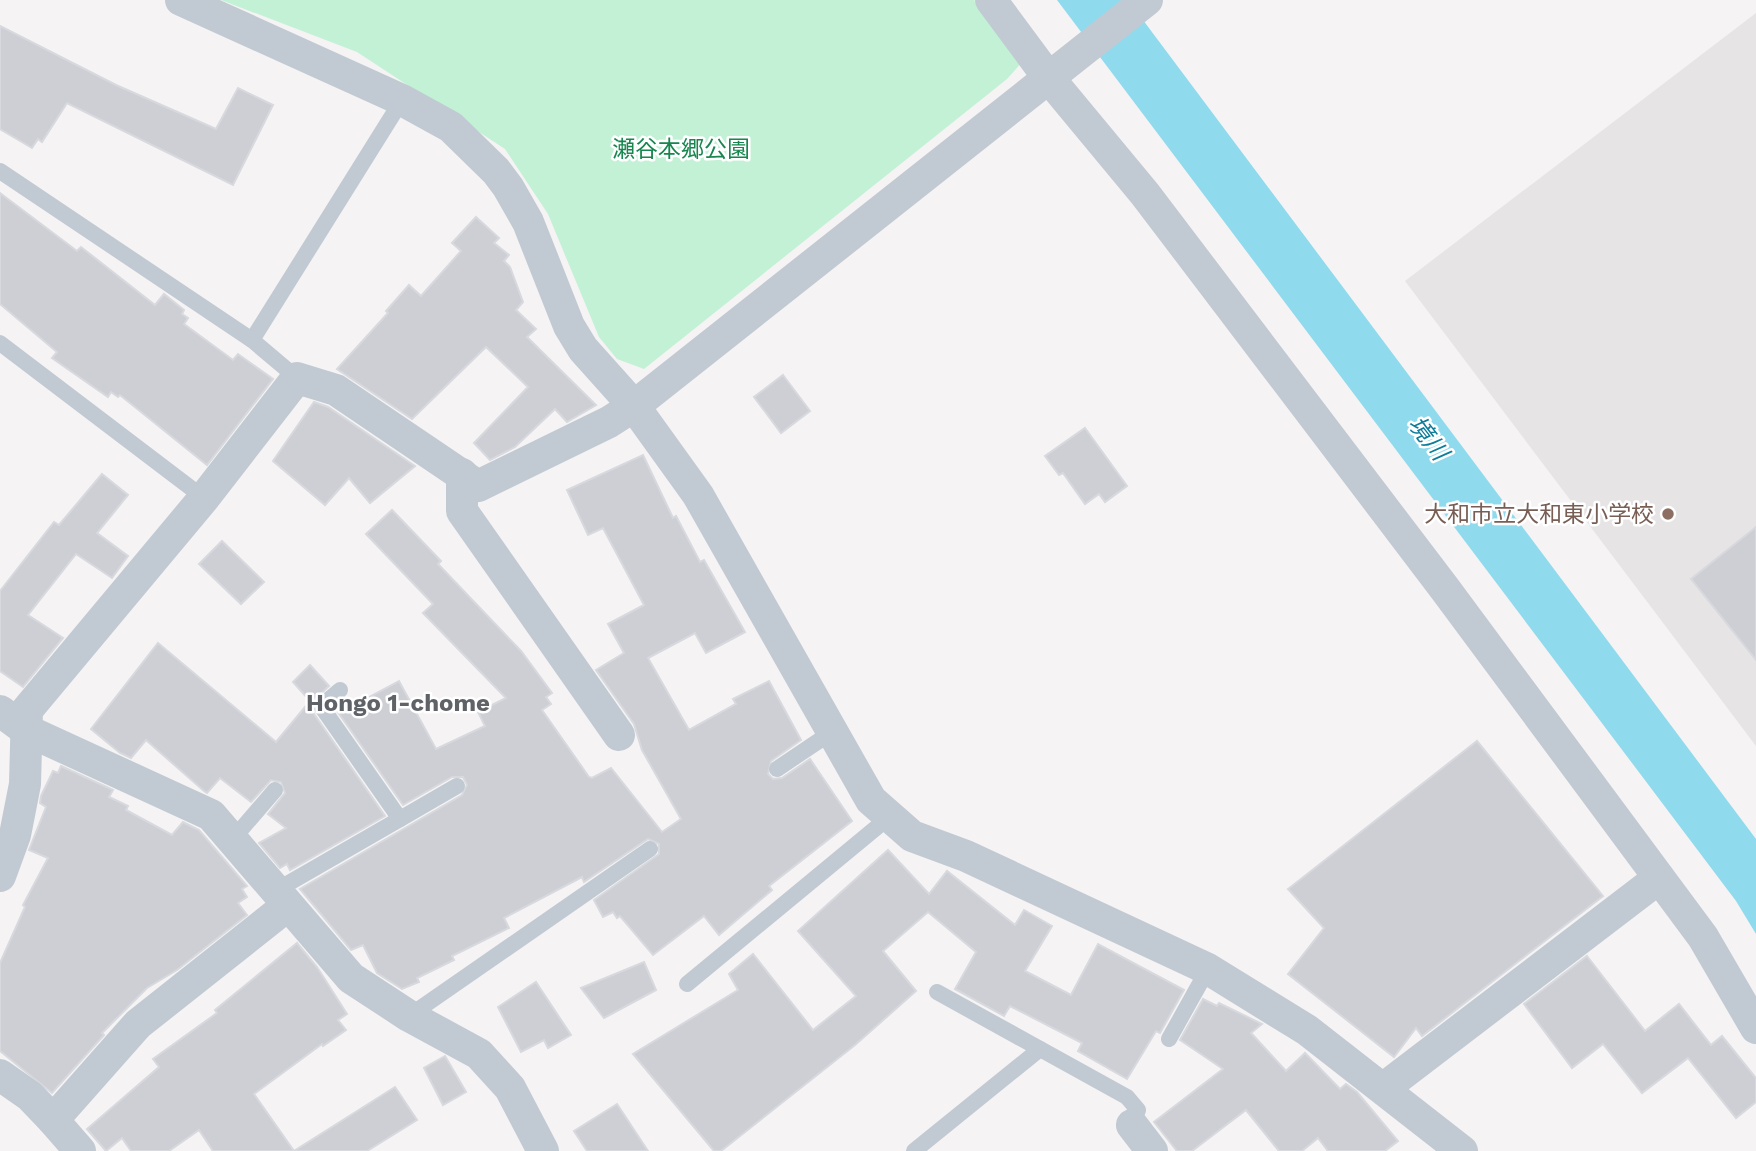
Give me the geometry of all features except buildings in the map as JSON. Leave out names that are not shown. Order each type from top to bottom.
[{"type":"street","points":[[181,0],[402,100],[451,127],[496,171],[528,222],[569,326],[583,349],[634,406],[698,495],[871,800],[888,818],[912,836],[965,856],[1208,970],[1307,1031],[1462,1151]]},
{"type":"street","points":[[991,0],[1052,73],[1145,194],[1703,937],[1756,1028]]},
{"type":"street","points":[[0,876],[16,835],[25,784],[27,710],[204,498],[297,378],[336,390],[478,486],[609,422],[634,406],[1147,0]]},
{"type":"street","points":[[461,474],[462,511],[619,735]]},
{"type":"street","points":[[0,711],[26,730],[211,815],[351,978],[409,1016],[479,1054],[510,1088],[543,1151]]},
{"type":"street","points":[[1384,1088],[1659,878]]},
{"type":"street","points":[[53,1120],[138,1024],[281,899]]},
{"type":"street","points":[[0,1075],[30,1096],[80,1151]]},
{"type":"street","points":[[1423,1122],[1437,1151]]},
{"type":"street","points":[[1132,1125],[1152,1151]]},
{"type":"lane","points":[[251,340],[402,100]]},
{"type":"lane","points":[[0,171],[251,340],[297,378]]},
{"type":"lane","points":[[0,343],[204,498]]},
{"type":"lane","points":[[340,690],[321,706],[400,819]]},
{"type":"lane","points":[[777,769],[832,732]]},
{"type":"lane","points":[[281,899],[400,819],[457,786]]},
{"type":"lane","points":[[232,840],[275,790]]},
{"type":"lane","points":[[687,984],[888,818]]},
{"type":"lane","points":[[409,1016],[650,849]]},
{"type":"lane","points":[[1169,1039],[1208,970]]},
{"type":"lane","points":[[937,992],[1127,1097],[1138,1110],[1132,1125]]},
{"type":"lane","points":[[914,1151],[1040,1049]]},
{"type":"shaded area","name":"大和市立大和東小学校","points":[[1756,13],[1756,746],[1405,281]]},
{"type":"green space","name":"瀬谷本郷公園","points":[[221,0],[974,0],[1023,61],[1007,79],[644,369],[617,359],[599,337],[548,214],[505,149],[357,52]]},
{"type":"water","name":"境川","points":[[1057,0],[1128,0],[1756,839],[1756,934],[1736,901]]},
{"type":"place","name":"大和市立大和東小学校","points":[[1668,514]]},
{"type":"district","name":"Hongo 1-chome","points":[[398,703]]}]
